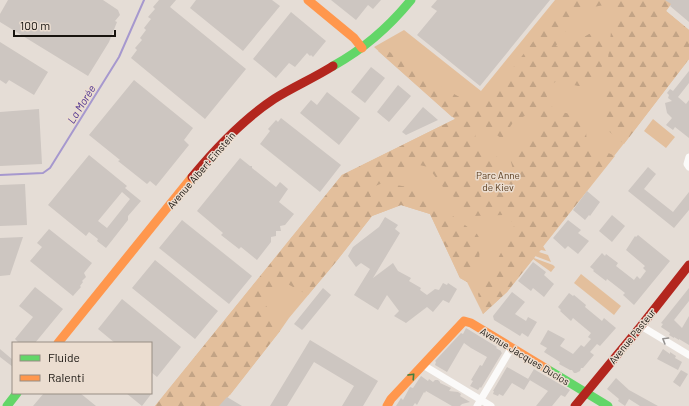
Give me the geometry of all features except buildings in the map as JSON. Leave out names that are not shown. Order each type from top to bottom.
[{"type":"street","points":[[308,0],[354,38],[362,48]]},
{"type":"street","name":"Avenue Albert Einstein","points":[[59,342],[211,154],[229,135],[264,106],[291,89],[342,62],[362,48],[397,17],[411,0]]},
{"type":"street","points":[[689,157],[687,164],[689,167]]},
{"type":"street","name":"Avenue Pasteur","points":[[575,406],[689,265]]},
{"type":"street","name":"Avenue Jacques Duclos","points":[[423,365],[464,321],[512,347],[608,406]]},
{"type":"street","points":[[641,326],[689,355]]},
{"type":"street","points":[[479,403],[512,347]]},
{"type":"street","points":[[387,406],[391,399],[423,365],[479,403],[492,406]]},
{"type":"street","points":[[6,406],[16,394]]},
{"type":"green space","name":"Parc Anne de Kiev","points":[[555,0],[674,0],[666,11],[689,30],[689,59],[543,246],[546,251],[541,250],[539,252],[548,255],[551,262],[535,256],[534,258],[555,267],[551,272],[533,259],[507,292],[483,314],[467,282],[460,278],[430,214],[401,205],[372,216],[289,318],[230,395],[155,406],[342,175],[455,119],[374,47],[404,30],[481,91]]},
{"type":"green space","name":"Parc Anne de Kiev","points":[[565,0],[674,0],[666,11],[689,30],[689,59],[624,144],[605,128],[605,85],[611,32],[620,19],[615,3],[588,8],[563,34],[556,46],[564,49],[589,34],[600,32],[606,36],[603,64],[592,86],[578,86],[557,81],[545,88],[547,97],[551,106],[560,112],[572,114],[585,121],[587,143],[615,156],[507,292],[483,314],[478,294],[515,224],[503,215],[474,216],[464,210],[454,197],[443,187],[428,167],[415,164],[390,180],[368,189],[371,197],[381,196],[396,185],[414,188],[436,201],[442,208],[477,234],[480,239],[479,265],[467,282],[460,278],[430,214],[401,205],[372,216],[308,295],[279,279],[263,300],[280,331],[221,406],[155,406],[342,175],[455,119],[476,123],[475,144],[495,151],[506,182],[516,180],[509,155],[517,144],[541,128],[529,114],[514,121],[502,139],[485,126],[467,116],[452,117],[378,51],[383,47],[422,76],[482,108]]},
{"type":"green space","points":[[653,119],[675,137],[666,148],[644,131]]},
{"type":"green space","points":[[581,274],[621,306],[614,315],[574,283]]},
{"type":"waterway","name":"La Morée","points":[[0,175],[43,173],[50,168],[119,57],[144,0]]},
{"type":"traffic: fast","points":[[333,66],[366,45],[385,28],[411,0]]},
{"type":"traffic: fast","points":[[547,369],[608,406]]},
{"type":"traffic: fast","points":[[7,406],[16,394]]},
{"type":"traffic: slow","points":[[308,0],[354,38],[362,48]]},
{"type":"traffic: slow","points":[[59,342],[192,177]]},
{"type":"traffic: slow","points":[[387,406],[391,399],[464,321],[471,323],[547,369]]},
{"type":"traffic: jam","points":[[192,177],[220,145],[240,125],[262,107],[289,90],[333,66]]},
{"type":"traffic: jam","points":[[575,406],[689,265]]}]
